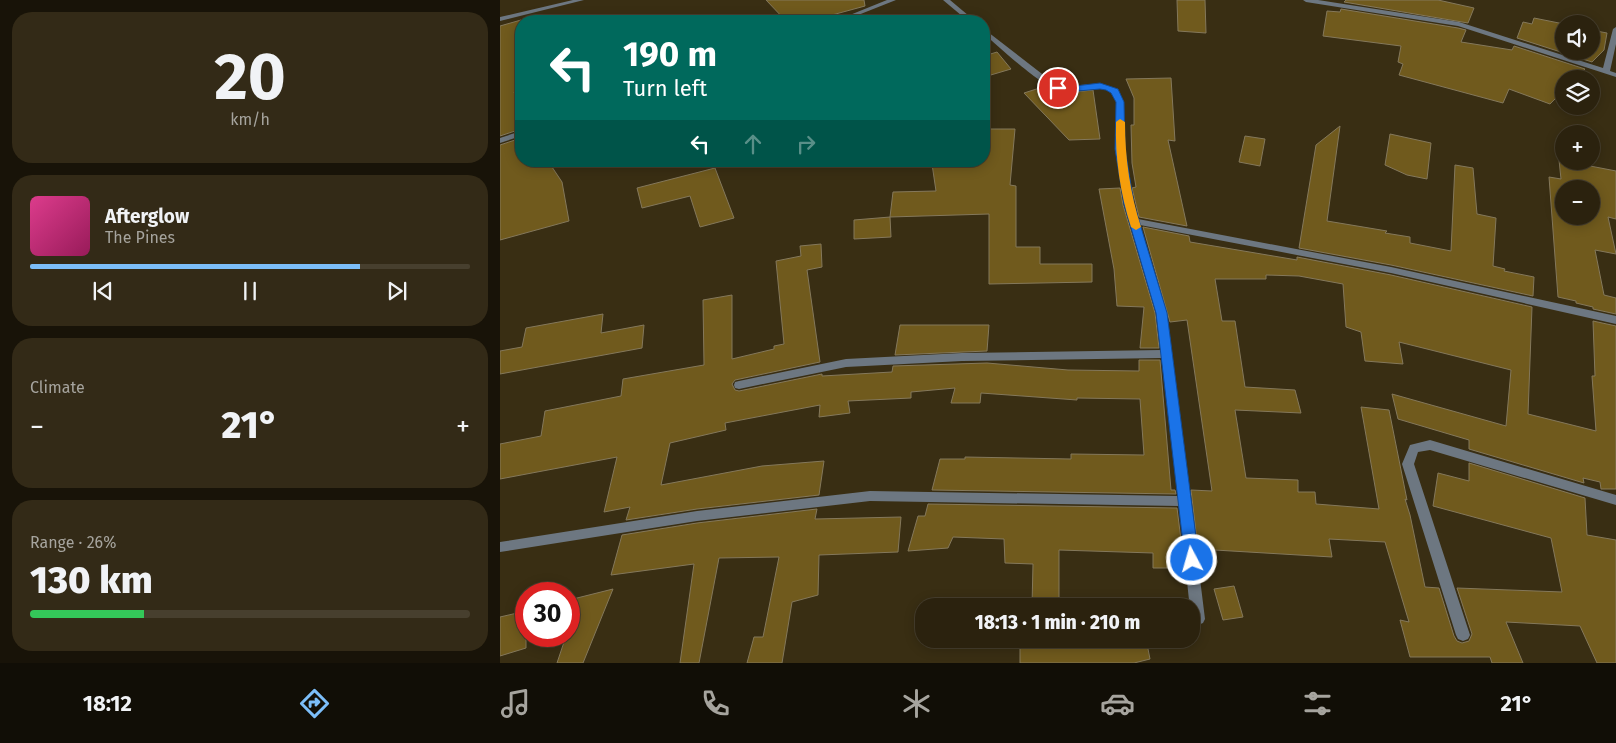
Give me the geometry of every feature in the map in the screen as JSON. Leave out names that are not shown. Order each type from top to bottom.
[{"type":"street","points":[[517,15],[581,0]]},
{"type":"street","points":[[854,15],[893,0]]},
{"type":"street","points":[[946,0],[965,15]]},
{"type":"street","points":[[1306,0],[1460,24],[1616,75]]},
{"type":"street","points":[[500,19],[515,15]]},
{"type":"street","points":[[1606,72],[1616,29]]},
{"type":"street","points":[[990,36],[1043,79],[1058,88],[1100,86],[1114,91],[1120,102],[1120,149],[1129,204],[1162,313],[1196,598]]},
{"type":"street","points":[[500,141],[515,135]]},
{"type":"street","points":[[1134,221],[1391,270],[1616,320]]},
{"type":"street","points":[[739,385],[846,363],[962,357],[1167,354]]},
{"type":"street","points":[[1463,635],[1408,464],[1414,448],[1430,444],[1616,500]]},
{"type":"street","points":[[500,547],[697,516],[870,496],[1185,501]]},
{"type":"building","points":[[766,0],[864,0],[865,6],[832,15],[780,15]]},
{"type":"building","points":[[1177,0],[1205,0],[1206,33],[1178,31]]},
{"type":"building","points":[[1346,0],[1438,0],[1474,8],[1468,23],[1344,2]]},
{"type":"building","points":[[1341,9],[1458,28],[1466,30],[1461,42],[1512,50],[1514,46],[1585,69],[1555,70],[1555,99],[1550,104],[1509,89],[1503,103],[1399,75],[1403,64],[1398,62],[1401,46],[1323,36],[1327,11],[1340,12]]},
{"type":"building","points":[[1534,18],[1555,22],[1555,50],[1517,38],[1523,22],[1532,24]]},
{"type":"building","points":[[515,22],[515,131],[500,136],[500,26]]},
{"type":"building","points":[[1600,32],[1607,33],[1604,50],[1600,54]]},
{"type":"building","points":[[997,52],[1011,69],[990,75],[990,54]]},
{"type":"building","points":[[1171,78],[1175,141],[1168,140],[1187,226],[1139,217],[1132,188],[1136,187],[1132,163],[1131,125],[1134,125],[1134,98],[1126,79]]},
{"type":"building","points":[[1046,86],[1064,93],[1093,90],[1100,139],[1069,140],[1024,93]]},
{"type":"building","points":[[1340,126],[1327,221],[1387,231],[1385,233],[1410,237],[1410,243],[1451,251],[1455,165],[1473,168],[1477,214],[1496,218],[1493,266],[1505,269],[1504,271],[1534,277],[1533,296],[1391,265],[1299,248],[1316,145]]},
{"type":"building","points":[[990,129],[1015,129],[1010,185],[1016,186],[1016,247],[1040,247],[1040,264],[1092,264],[1092,282],[989,284],[989,214],[890,217],[893,192],[936,191],[932,167],[990,167]]},
{"type":"building","points":[[1390,134],[1431,143],[1427,179],[1407,175],[1385,165]]},
{"type":"building","points":[[1245,136],[1265,139],[1260,166],[1239,162]]},
{"type":"building","points":[[515,140],[515,167],[552,167],[562,182],[569,221],[500,240],[500,145]]},
{"type":"building","points":[[715,168],[734,218],[700,227],[690,196],[642,208],[637,188]]},
{"type":"building","points":[[1600,168],[1616,171],[1616,219],[1608,217],[1616,254],[1595,250],[1604,295],[1616,298],[1616,314],[1593,309],[1593,307],[1576,303],[1576,301],[1558,297],[1549,177],[1561,179],[1560,170],[1600,170]]},
{"type":"building","points":[[1120,188],[1123,205],[1155,313],[1159,348],[1140,348],[1144,307],[1117,306],[1114,269],[1099,189]]},
{"type":"building","points":[[890,217],[891,237],[854,239],[854,220]]},
{"type":"building","points":[[1143,227],[1189,236],[1190,242],[1297,260],[1297,257],[1391,275],[1532,307],[1528,414],[1596,431],[1592,376],[1595,376],[1593,321],[1616,326],[1616,489],[1601,489],[1600,482],[1583,478],[1584,483],[1469,449],[1469,440],[1398,419],[1392,394],[1506,426],[1511,370],[1399,342],[1403,364],[1365,361],[1361,332],[1346,327],[1343,284],[1299,276],[1266,275],[1266,279],[1215,279],[1222,321],[1235,321],[1245,387],[1295,390],[1301,413],[1235,410],[1246,478],[1298,480],[1298,492],[1315,492],[1316,504],[1379,509],[1361,407],[1389,410],[1407,500],[1405,499],[1425,587],[1439,588],[1454,636],[1457,641],[1462,643],[1469,641],[1472,634],[1457,588],[1562,592],[1551,538],[1433,506],[1438,473],[1469,481],[1469,463],[1585,498],[1587,535],[1616,540],[1616,663],[1597,663],[1580,626],[1506,622],[1523,663],[1492,663],[1490,657],[1410,657],[1400,620],[1409,622],[1385,542],[1329,539],[1332,557],[1198,549],[1191,490],[1212,491],[1187,320],[1170,322]]},
{"type":"building","points":[[821,244],[822,267],[807,270],[820,362],[735,380],[732,384],[735,390],[739,391],[822,374],[822,376],[892,372],[893,366],[987,363],[1068,370],[1139,371],[1139,360],[1160,360],[1171,490],[1175,490],[1176,494],[932,490],[940,459],[965,459],[965,457],[1071,459],[1071,454],[1144,455],[1140,399],[1077,398],[1077,400],[981,393],[980,403],[951,403],[955,388],[911,392],[911,398],[848,401],[850,413],[819,417],[820,405],[725,423],[726,430],[670,443],[661,485],[762,466],[824,461],[819,495],[697,509],[626,520],[630,507],[604,512],[617,457],[500,479],[500,444],[541,436],[545,411],[621,396],[623,379],[704,365],[703,300],[732,295],[732,359],[774,349],[774,346],[784,344],[776,261],[801,256],[800,246]]},
{"type":"building","points":[[603,314],[601,333],[644,325],[642,348],[500,374],[500,351],[522,347],[526,328]]},
{"type":"building","points":[[900,325],[989,325],[987,351],[895,355]]},
{"type":"building","points":[[928,504],[1177,508],[1182,548],[1174,547],[1175,568],[1153,568],[1153,553],[1059,550],[1059,598],[1032,598],[1033,564],[1005,563],[1004,539],[953,537],[948,548],[908,551],[918,516],[925,516]]},
{"type":"building","points":[[817,509],[815,519],[901,517],[898,552],[819,555],[818,595],[792,602],[782,663],[747,663],[754,637],[763,637],[779,557],[719,558],[699,663],[680,663],[694,564],[611,575],[622,535],[697,523]]},
{"type":"building","points":[[1234,586],[1243,617],[1223,620],[1214,589]]},
{"type":"building","points":[[613,589],[583,663],[557,663],[562,647],[580,647],[580,597]]},
{"type":"building","points":[[515,614],[515,647],[526,648],[500,656],[500,617]]},
{"type":"building","points":[[1020,648],[1148,648],[1150,659],[1134,663],[1020,663]]},
{"type":"slow traffic","points":[[1120,122],[1120,149],[1129,204],[1136,227]]},
{"type":"route","points":[[1058,88],[1100,86],[1109,88],[1114,91],[1120,102],[1120,149],[1129,204],[1162,313],[1192,560]]}]
